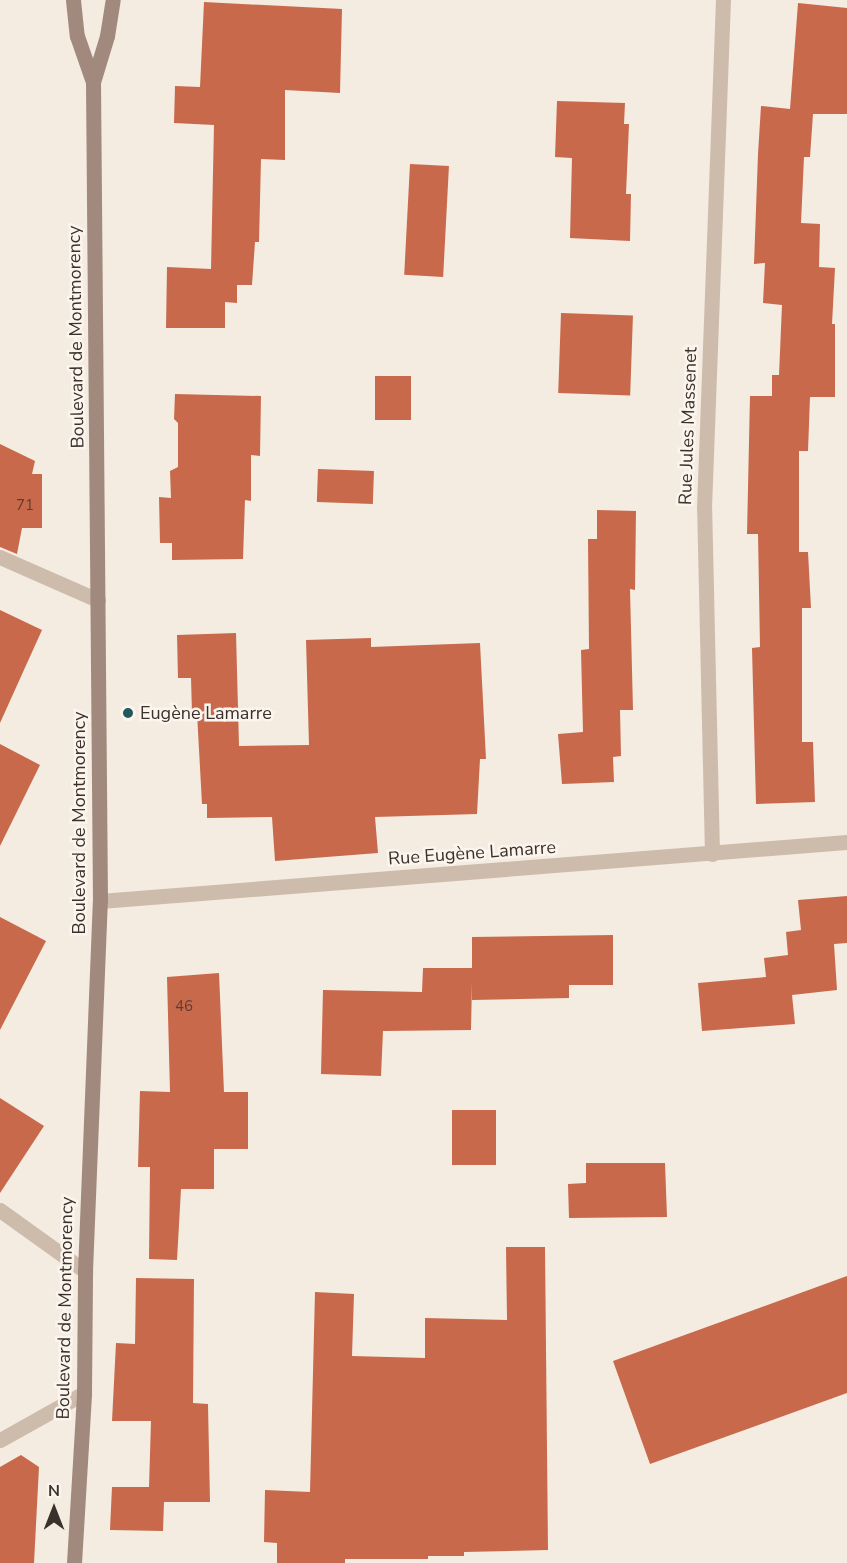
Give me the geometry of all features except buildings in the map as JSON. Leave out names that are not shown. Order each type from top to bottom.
[{"type":"street","name":"Boulevard de Montmorency","points":[[73,0],[77,36],[93,82]]},
{"type":"street","name":"Boulevard de Montmorency","points":[[74,1563],[84,1394],[85,1271],[100,901],[93,82],[107,36],[114,0]]},
{"type":"street","name":"Rue Jules Massenet","points":[[711,854],[704,508],[723,0]]},
{"type":"street","points":[[0,557],[98,600]]},
{"type":"street","name":"Rue Eugène Lamarre","points":[[100,901],[847,842]]},
{"type":"street","points":[[0,1210],[85,1271]]},
{"type":"street","points":[[0,1440],[84,1394]]},
{"type":"place","name":"Eugène Lamarre","points":[[128,713]]}]
